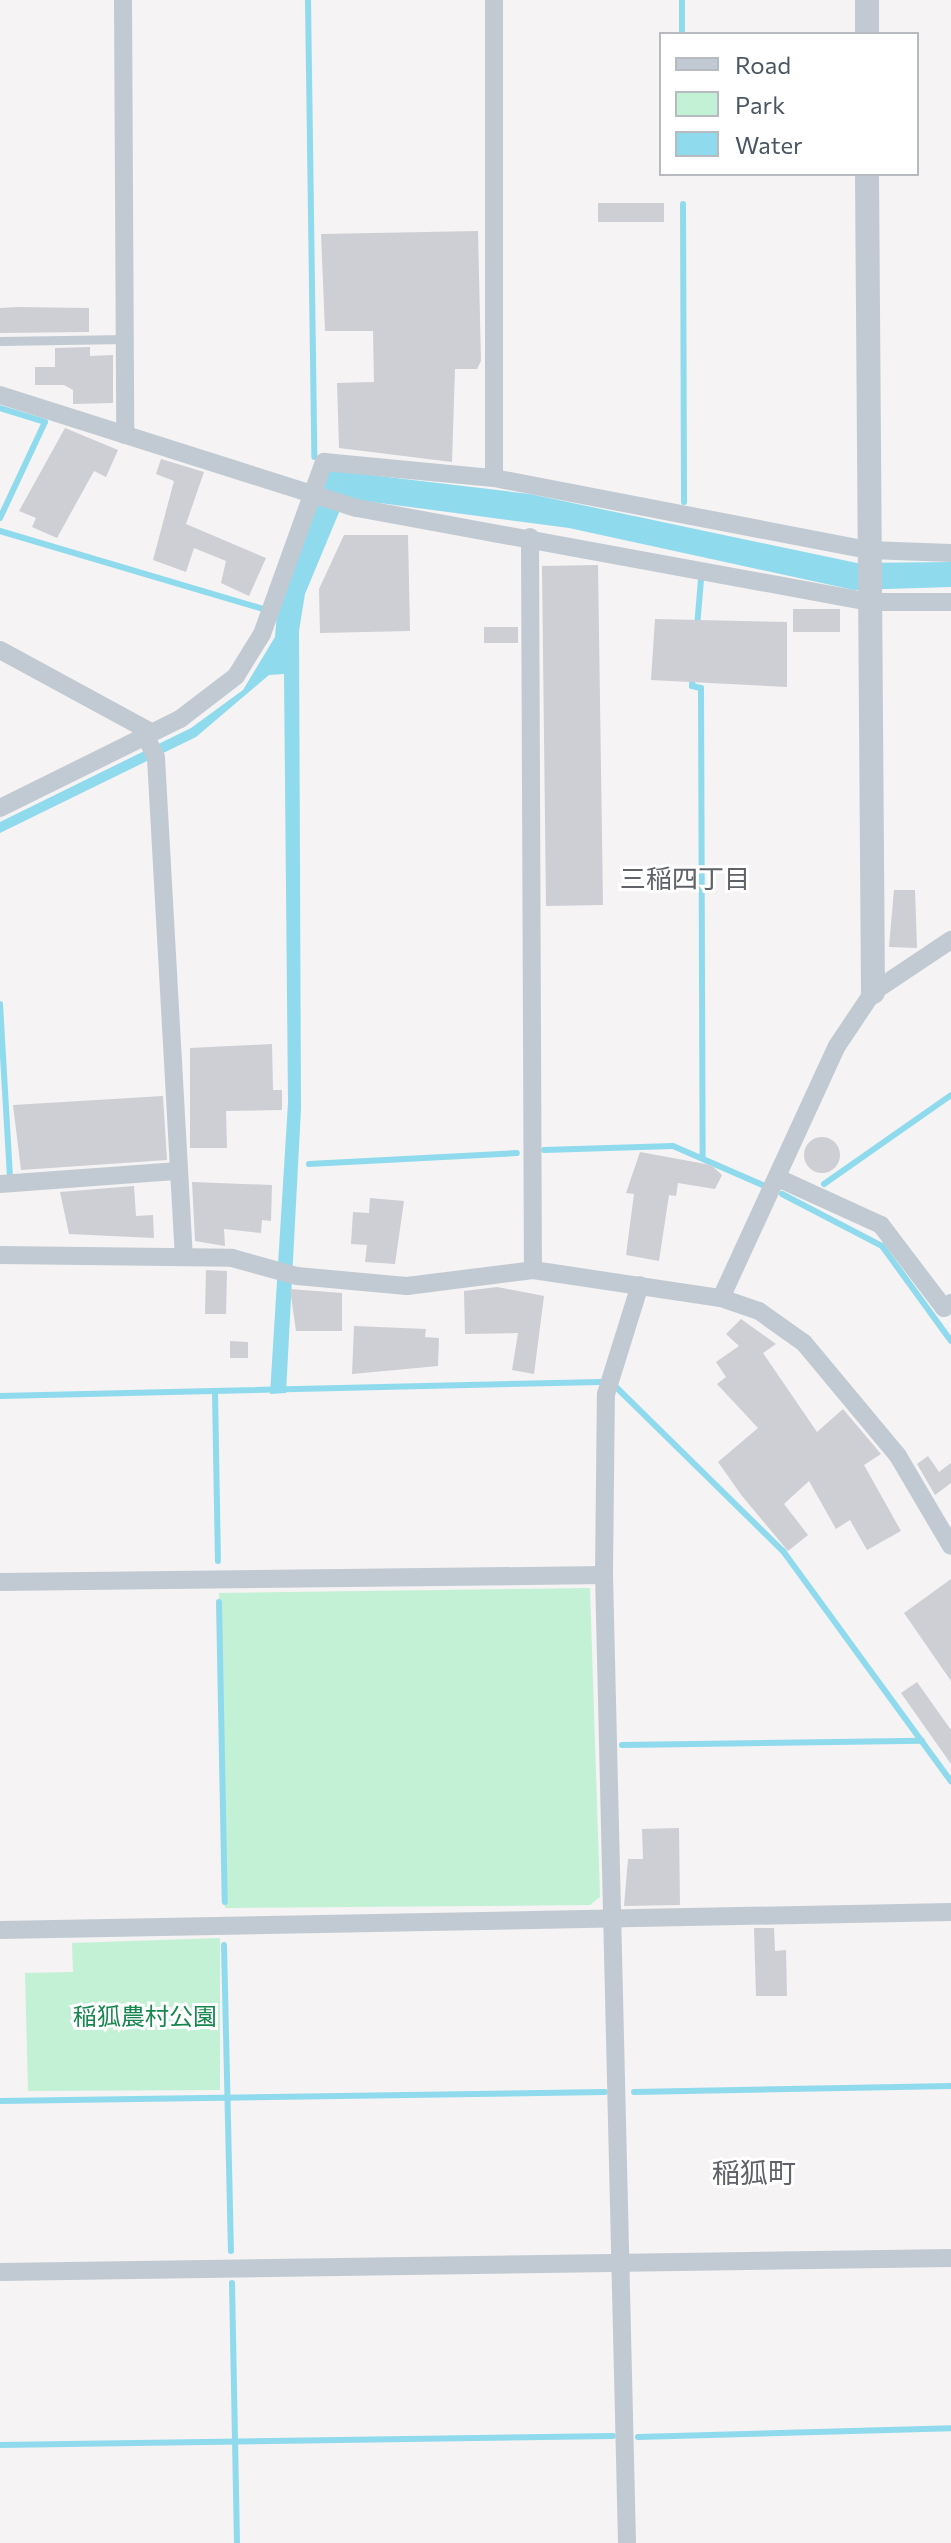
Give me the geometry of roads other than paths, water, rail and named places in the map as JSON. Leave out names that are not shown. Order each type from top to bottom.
[{"type":"street","points":[[123,0],[127,339],[125,435]]},
{"type":"street","points":[[494,0],[494,478]]},
{"type":"street","points":[[867,0],[867,32]]},
{"type":"street","points":[[867,176],[873,992]]},
{"type":"street","points":[[0,395],[357,508],[870,596],[951,602]]},
{"type":"street","points":[[0,808],[180,719],[248,661],[324,462],[494,478],[869,552],[951,553]]},
{"type":"street","points":[[530,537],[533,1270]]},
{"type":"street","points":[[0,650],[148,734],[156,758],[184,1255]]},
{"type":"street","points":[[721,1298],[837,1046],[873,992],[951,940]]},
{"type":"street","points":[[0,1184],[179,1171]]},
{"type":"street","points":[[778,1178],[889,1232],[949,1310]]},
{"type":"street","points":[[0,1255],[184,1255],[274,1269],[297,1276],[407,1286],[533,1270],[721,1298],[759,1311],[804,1343],[898,1456],[951,1546]]},
{"type":"street","points":[[627,2543],[604,1575],[606,1394],[640,1285]]},
{"type":"street","points":[[0,1582],[604,1575]]},
{"type":"street","points":[[0,1930],[951,1912]]},
{"type":"street","points":[[0,2272],[951,2258]]},
{"type":"lane","points":[[0,341],[127,339]]},
{"type":"water","points":[[328,470],[530,494],[857,563],[951,562],[951,587],[854,590],[569,528],[357,500],[340,510],[305,594],[299,631],[301,1109],[286,1393],[270,1394],[288,1103],[284,674],[269,675],[196,737],[0,833],[0,822],[191,728],[243,690],[275,637],[278,601]]},
{"type":"waterway","points":[[308,0],[314,457]]},
{"type":"waterway","points":[[682,0],[682,32]]},
{"type":"waterway","points":[[683,204],[684,502]]},
{"type":"waterway","points":[[0,408],[45,422],[0,518]]},
{"type":"waterway","points":[[0,531],[264,609]]},
{"type":"waterway","points":[[697,627],[701,579]]},
{"type":"waterway","points":[[693,674],[692,686],[701,688],[703,1156]]},
{"type":"waterway","points":[[0,1004],[10,1176]]},
{"type":"waterway","points":[[824,1184],[951,1095]]},
{"type":"waterway","points":[[544,1150],[673,1146],[765,1186]]},
{"type":"waterway","points":[[309,1164],[517,1153]]},
{"type":"waterway","points":[[782,1194],[882,1246],[951,1341]]},
{"type":"waterway","points":[[0,1396],[600,1382]]},
{"type":"waterway","points":[[617,1388],[783,1551],[951,1781]]},
{"type":"waterway","points":[[215,1392],[218,1561]]},
{"type":"waterway","points":[[219,1602],[225,1902]]},
{"type":"waterway","points":[[622,1745],[922,1741]]},
{"type":"waterway","points":[[224,1945],[231,2251]]},
{"type":"waterway","points":[[634,2092],[951,2086]]},
{"type":"waterway","points":[[0,2101],[605,2092]]},
{"type":"waterway","points":[[232,2283],[237,2543]]},
{"type":"waterway","points":[[638,2437],[951,2428]]},
{"type":"waterway","points":[[0,2445],[613,2436]]},
{"type":"district","name":"三稲四丁目","points":[[685,878]]},
{"type":"district","name":"稲狐町","points":[[754,2172]]},
{"type":"park label","name":"稲狐農村公園","points":[[145,2016]]}]
